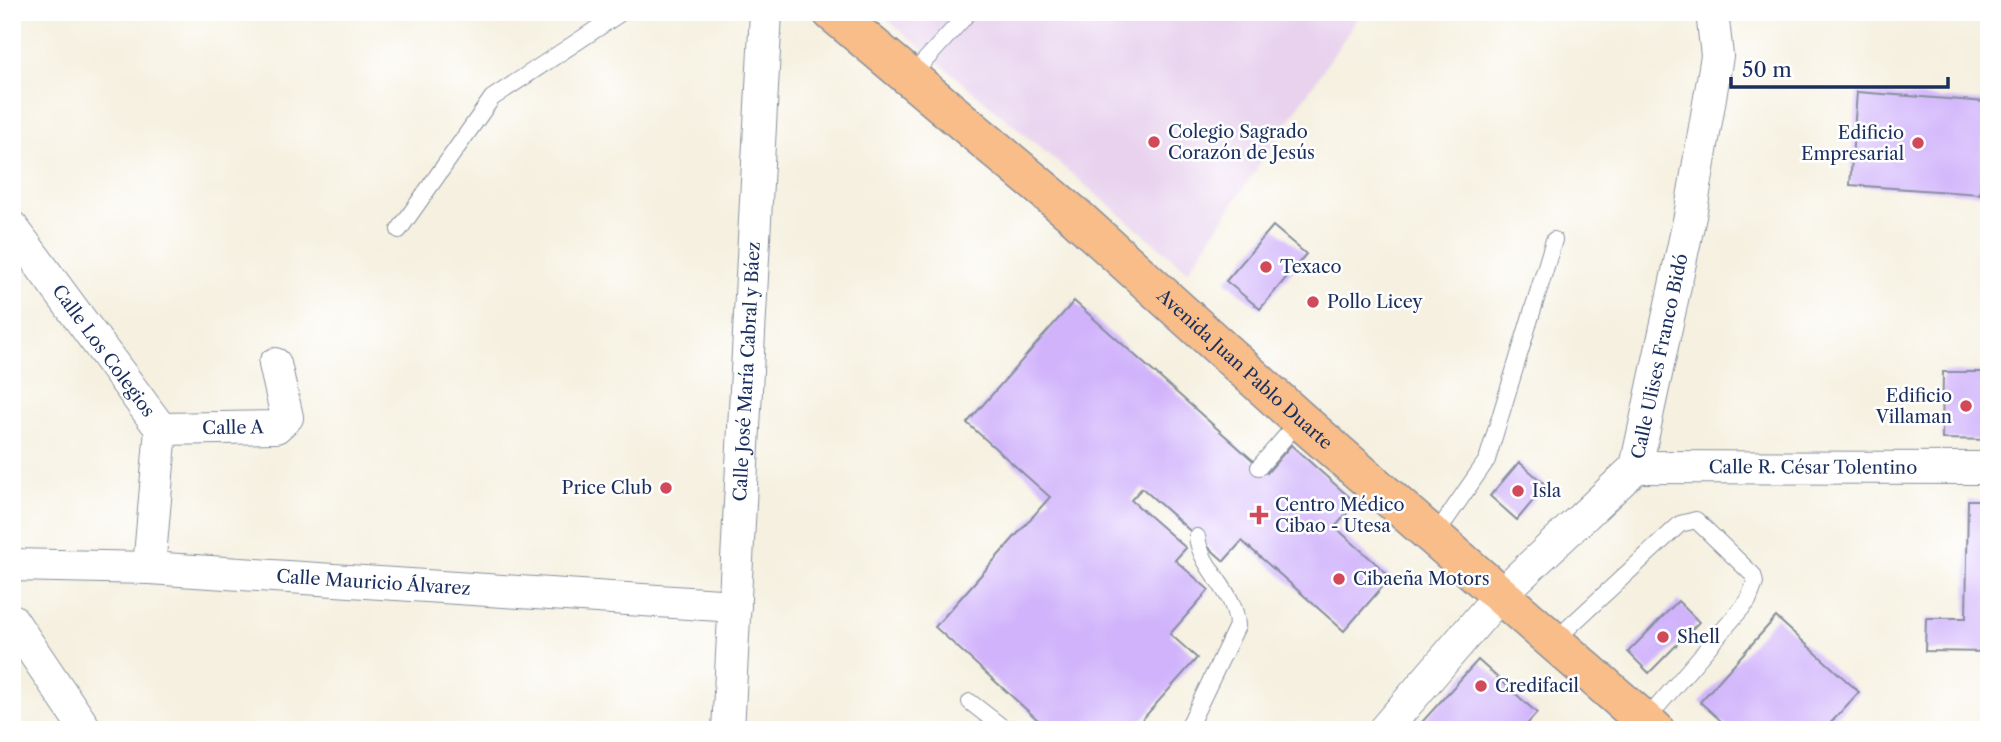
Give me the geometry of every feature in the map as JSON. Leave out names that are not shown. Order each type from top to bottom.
[{"type":"main road","name":"Avenida Juan Pablo Duarte","points":[[831,12],[1075,216],[1645,727]]},
{"type":"street","name":"Calle José María Cabral y Báez","points":[[728,730],[766,12]]},
{"type":"street","name":"Calle Ulises Franco Bidó","points":[[1384,730],[1499,596],[1636,467],[1690,216],[1717,56],[1712,12]]},
{"type":"street","name":"Calle Los Colegios","points":[[12,227],[161,429],[149,568]]},
{"type":"street","name":"Calle A","points":[[161,429],[276,428],[287,416],[275,364]]},
{"type":"street","name":"Calle R. César Tolentino","points":[[1636,467],[1989,468]]},
{"type":"street","name":"Calle Mauricio Álvarez","points":[[12,565],[149,568],[735,606]]},
{"type":"street","points":[[12,620],[86,730]]},
{"type":"lane","points":[[399,230],[492,98],[622,12]]},
{"type":"lane","points":[[910,77],[969,12]]},
{"type":"lane","points":[[1434,537],[1486,460],[1554,240]]},
{"type":"lane","points":[[1259,467],[1300,420]]},
{"type":"lane","points":[[1553,642],[1680,524],[1696,520],[1753,575],[1755,583],[1748,601],[1645,727]]},
{"type":"lane","points":[[1187,730],[1237,626],[1237,611],[1230,595],[1199,554],[1197,537]]},
{"type":"lane","points":[[970,702],[1006,730]]},
{"type":"shaded area","name":"Colegio Sagrado Corazón de Jesús","points":[[878,12],[1362,12],[1188,271]]},
{"type":"building","name":"Edificio Empresarial","points":[[1857,92],[1986,102],[1980,194],[1850,185]]},
{"type":"building","name":"Texaco","points":[[1273,226],[1306,254],[1260,309],[1226,281]]},
{"type":"building","name":"Centro Médico Cibao - Utesa","points":[[1074,301],[1267,473],[1291,445],[1356,503],[1335,527],[1391,577],[1344,631],[1242,541],[1224,561],[1142,488],[1131,500],[1186,548],[1175,560],[1209,590],[1170,634],[1197,658],[1133,730],[1049,730],[935,627],[1050,497],[967,423]]},
{"type":"building","name":"Edificio Villaman","points":[[1943,372],[1989,372],[1989,440],[1942,439]]},
{"type":"building","name":"Isla","points":[[1519,462],[1546,485],[1517,520],[1490,496]]},
{"type":"building","points":[[1968,500],[1989,500],[1989,652],[1925,651],[1926,618],[1966,618]]},
{"type":"building","name":"Shell","points":[[1678,601],[1699,622],[1649,673],[1628,652]]},
{"type":"building","points":[[1776,617],[1859,692],[1826,728],[1829,730],[1731,730],[1700,702]]},
{"type":"building","name":"Credifacil","points":[[1478,660],[1537,713],[1522,730],[1419,730],[1422,722]]},
{"type":"place","name":"Colegio Sagrado Corazón de Jesús","points":[[1154,142]]},
{"type":"place","name":"Edificio Empresarial","points":[[1918,143]]},
{"type":"place","name":"Texaco","points":[[1266,267]]},
{"type":"place","name":"Pollo Licey","points":[[1313,302]]},
{"type":"place","name":"Edificio Villaman","points":[[1966,406]]},
{"type":"place","name":"Price Club","points":[[666,488]]},
{"type":"place","name":"Isla","points":[[1518,491]]},
{"type":"place","name":"Centro Médico Cibao - Utesa","points":[[1259,515]]},
{"type":"place","name":"Cibaeña Motors","points":[[1339,579]]},
{"type":"place","name":"Shell","points":[[1663,637]]},
{"type":"place","name":"Credifacil","points":[[1481,686]]}]
